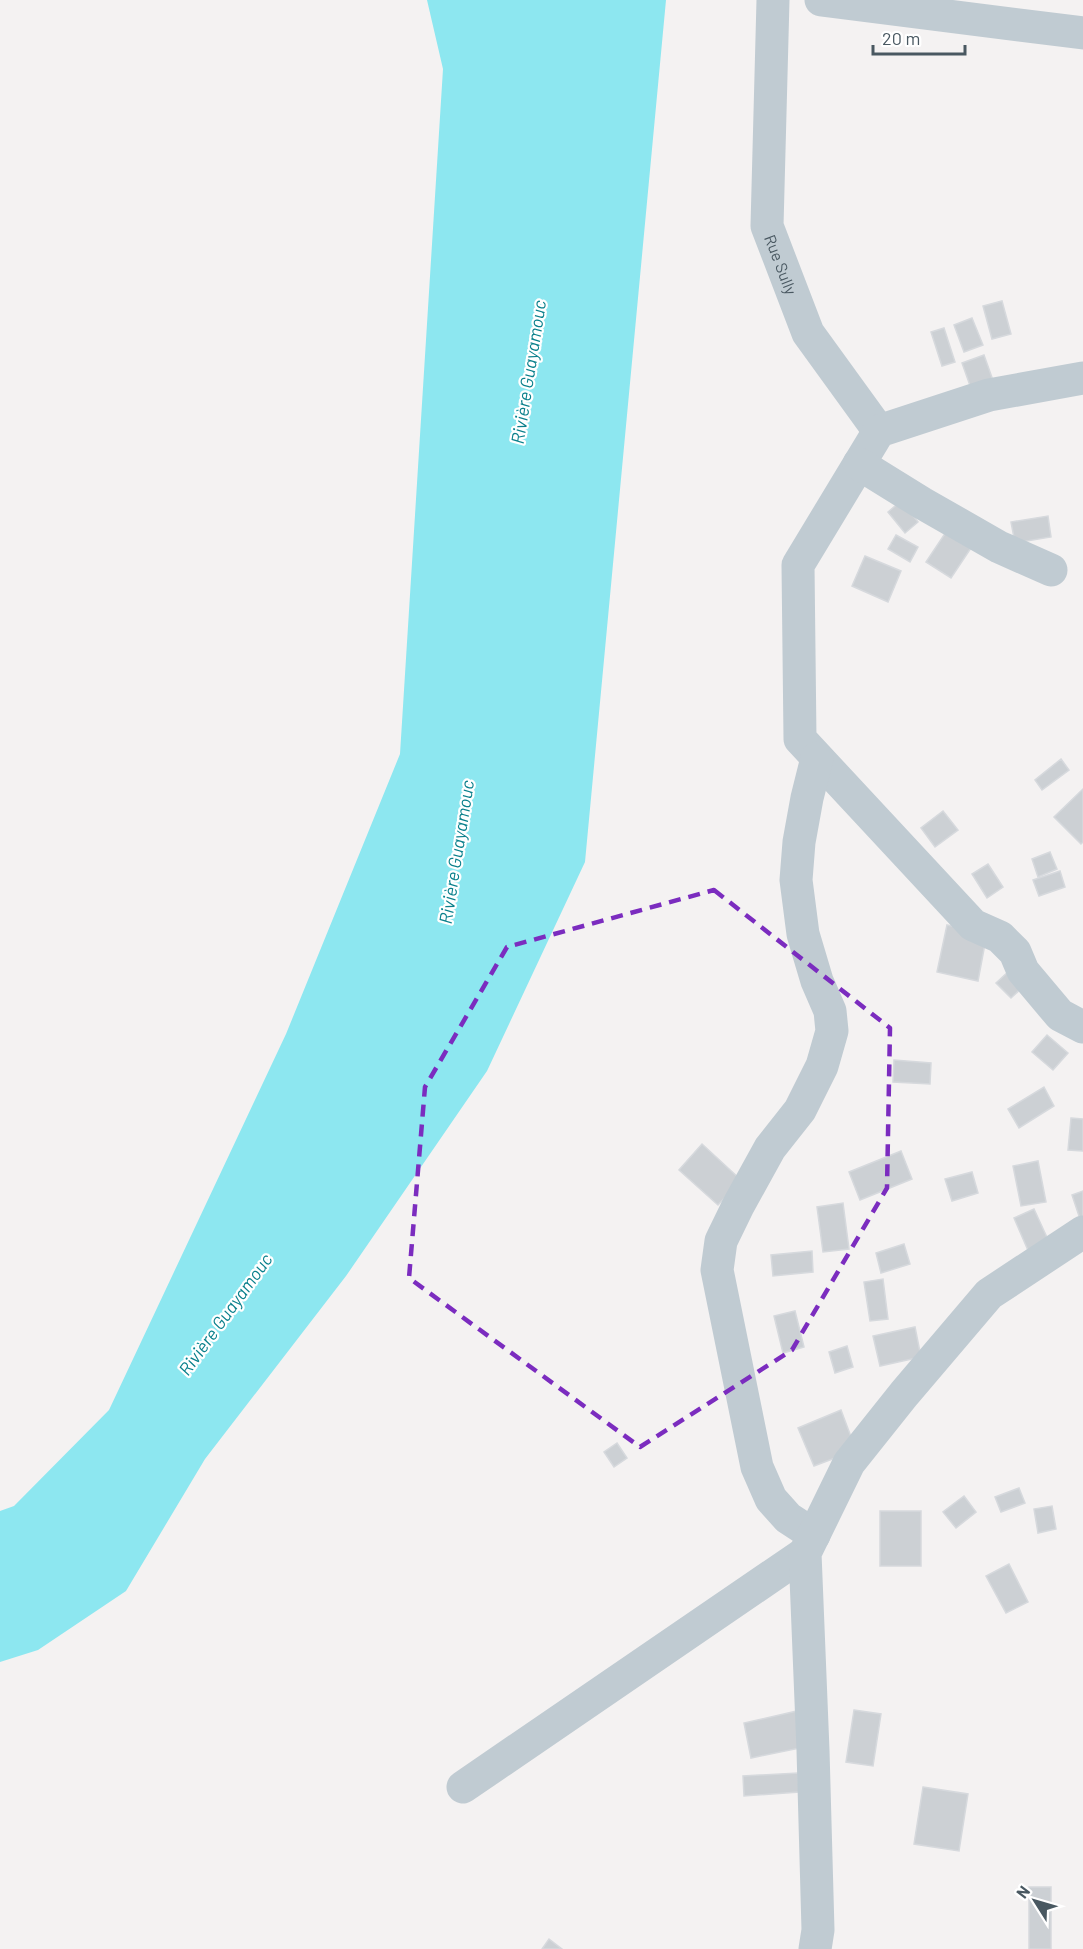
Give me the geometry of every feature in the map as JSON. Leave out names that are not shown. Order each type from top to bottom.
[{"type":"street","name":"Rue Sully","points":[[773,0],[767,226],[808,333],[879,431]]},
{"type":"street","points":[[820,0],[989,10],[1083,33]]},
{"type":"street","points":[[1083,378],[989,395],[879,431],[798,565],[800,740],[973,925],[1000,937],[1016,952],[1023,971],[1060,1015],[1083,1027]]},
{"type":"street","points":[[859,464],[999,547],[1051,570]]},
{"type":"street","points":[[809,1544],[771,1499],[757,1467],[717,1270],[721,1241],[770,1148],[800,1110],[822,1066],[831,1031],[830,1011],[817,981],[803,934],[796,880],[799,842],[817,758]]},
{"type":"street","points":[[815,1949],[818,1929],[809,1544],[849,1463],[989,1294],[1083,1232]]},
{"type":"street","points":[[463,1787],[809,1544]]},
{"type":"highlighted area","points":[[714,890],[890,1028],[887,1188],[792,1350],[640,1447],[409,1278],[425,1087],[507,947]]},
{"type":"water","name":"Rivière Guayamouc","points":[[427,0],[666,0],[585,862],[487,1071],[346,1276],[205,1459],[126,1591],[38,1650],[0,1662],[0,1511],[14,1506],[109,1410],[286,1034],[400,754],[443,69]]},
{"type":"building","points":[[1002,301],[1011,334],[992,339],[983,306]]},
{"type":"building","points":[[972,318],[983,345],[964,352],[954,325]]},
{"type":"building","points":[[944,328],[955,362],[942,366],[931,332]]},
{"type":"building","points":[[984,355],[995,386],[973,394],[962,363]]},
{"type":"building","points":[[901,501],[918,522],[905,533],[888,512]]},
{"type":"building","points":[[1048,516],[1051,537],[1015,543],[1011,522]]},
{"type":"building","points":[[946,532],[971,548],[951,578],[926,562]]},
{"type":"building","points":[[896,535],[918,547],[910,562],[888,549]]},
{"type":"building","points":[[865,556],[901,571],[888,602],[852,586]]},
{"type":"building","points":[[1061,759],[1069,770],[1042,790],[1035,780]]},
{"type":"building","points":[[1083,789],[1083,842],[1081,844],[1054,817]]},
{"type":"building","points":[[943,811],[958,830],[935,847],[921,828]]},
{"type":"building","points":[[1050,852],[1057,869],[1038,877],[1032,859]]},
{"type":"building","points":[[988,864],[1003,887],[987,898],[972,874]]},
{"type":"building","points":[[1060,871],[1065,887],[1039,896],[1033,880]]},
{"type":"building","points":[[947,925],[987,933],[978,981],[937,972]]},
{"type":"building","points":[[1009,971],[1024,986],[1011,998],[996,983]]},
{"type":"building","points":[[1047,1035],[1068,1053],[1053,1070],[1032,1052]]},
{"type":"building","points":[[894,1060],[931,1063],[930,1084],[893,1082]]},
{"type":"building","points":[[1044,1087],[1054,1106],[1019,1128],[1008,1109]]},
{"type":"building","points":[[1071,1118],[1083,1119],[1083,1151],[1068,1150]]},
{"type":"building","points":[[702,1144],[741,1180],[718,1205],[679,1170]]},
{"type":"building","points":[[901,1151],[912,1179],[860,1200],[849,1172]]},
{"type":"building","points":[[1038,1161],[1046,1202],[1021,1206],[1013,1166]]},
{"type":"building","points":[[972,1172],[978,1193],[952,1201],[945,1179]]},
{"type":"building","points":[[1083,1191],[1083,1222],[1081,1222],[1072,1195]]},
{"type":"building","points":[[843,1203],[849,1249],[823,1252],[817,1207]]},
{"type":"building","points":[[1034,1209],[1051,1246],[1030,1255],[1014,1218]]},
{"type":"building","points":[[904,1244],[910,1264],[881,1273],[876,1253]]},
{"type":"building","points":[[812,1251],[813,1272],[773,1276],[771,1255]]},
{"type":"building","points":[[883,1279],[888,1319],[870,1321],[864,1282]]},
{"type":"building","points":[[795,1311],[804,1347],[783,1353],[774,1316]]},
{"type":"building","points":[[915,1327],[921,1357],[880,1366],[873,1336]]},
{"type":"building","points":[[847,1346],[853,1367],[835,1373],[829,1352]]},
{"type":"building","points":[[841,1410],[856,1450],[814,1466],[798,1428]]},
{"type":"building","points":[[617,1443],[627,1458],[614,1467],[604,1452]]},
{"type":"building","points":[[1019,1488],[1025,1503],[1001,1512],[995,1497]]},
{"type":"building","points":[[964,1496],[976,1512],[956,1528],[943,1512]]},
{"type":"building","points":[[1052,1506],[1056,1529],[1038,1533],[1034,1509]]},
{"type":"building","points":[[880,1511],[921,1511],[921,1566],[880,1566]]},
{"type":"building","points":[[1009,1564],[1028,1602],[1006,1613],[986,1576]]},
{"type":"building","points":[[854,1710],[881,1714],[873,1766],[846,1762]]},
{"type":"building","points":[[797,1711],[805,1747],[751,1758],[744,1723]]},
{"type":"building","points":[[798,1773],[799,1792],[744,1796],[743,1776]]},
{"type":"building","points":[[923,1787],[968,1794],[959,1851],[914,1844]]},
{"type":"building","points":[[1029,1887],[1051,1887],[1051,1949],[1029,1949]]},
{"type":"building","points":[[549,1939],[562,1949],[542,1949]]}]
